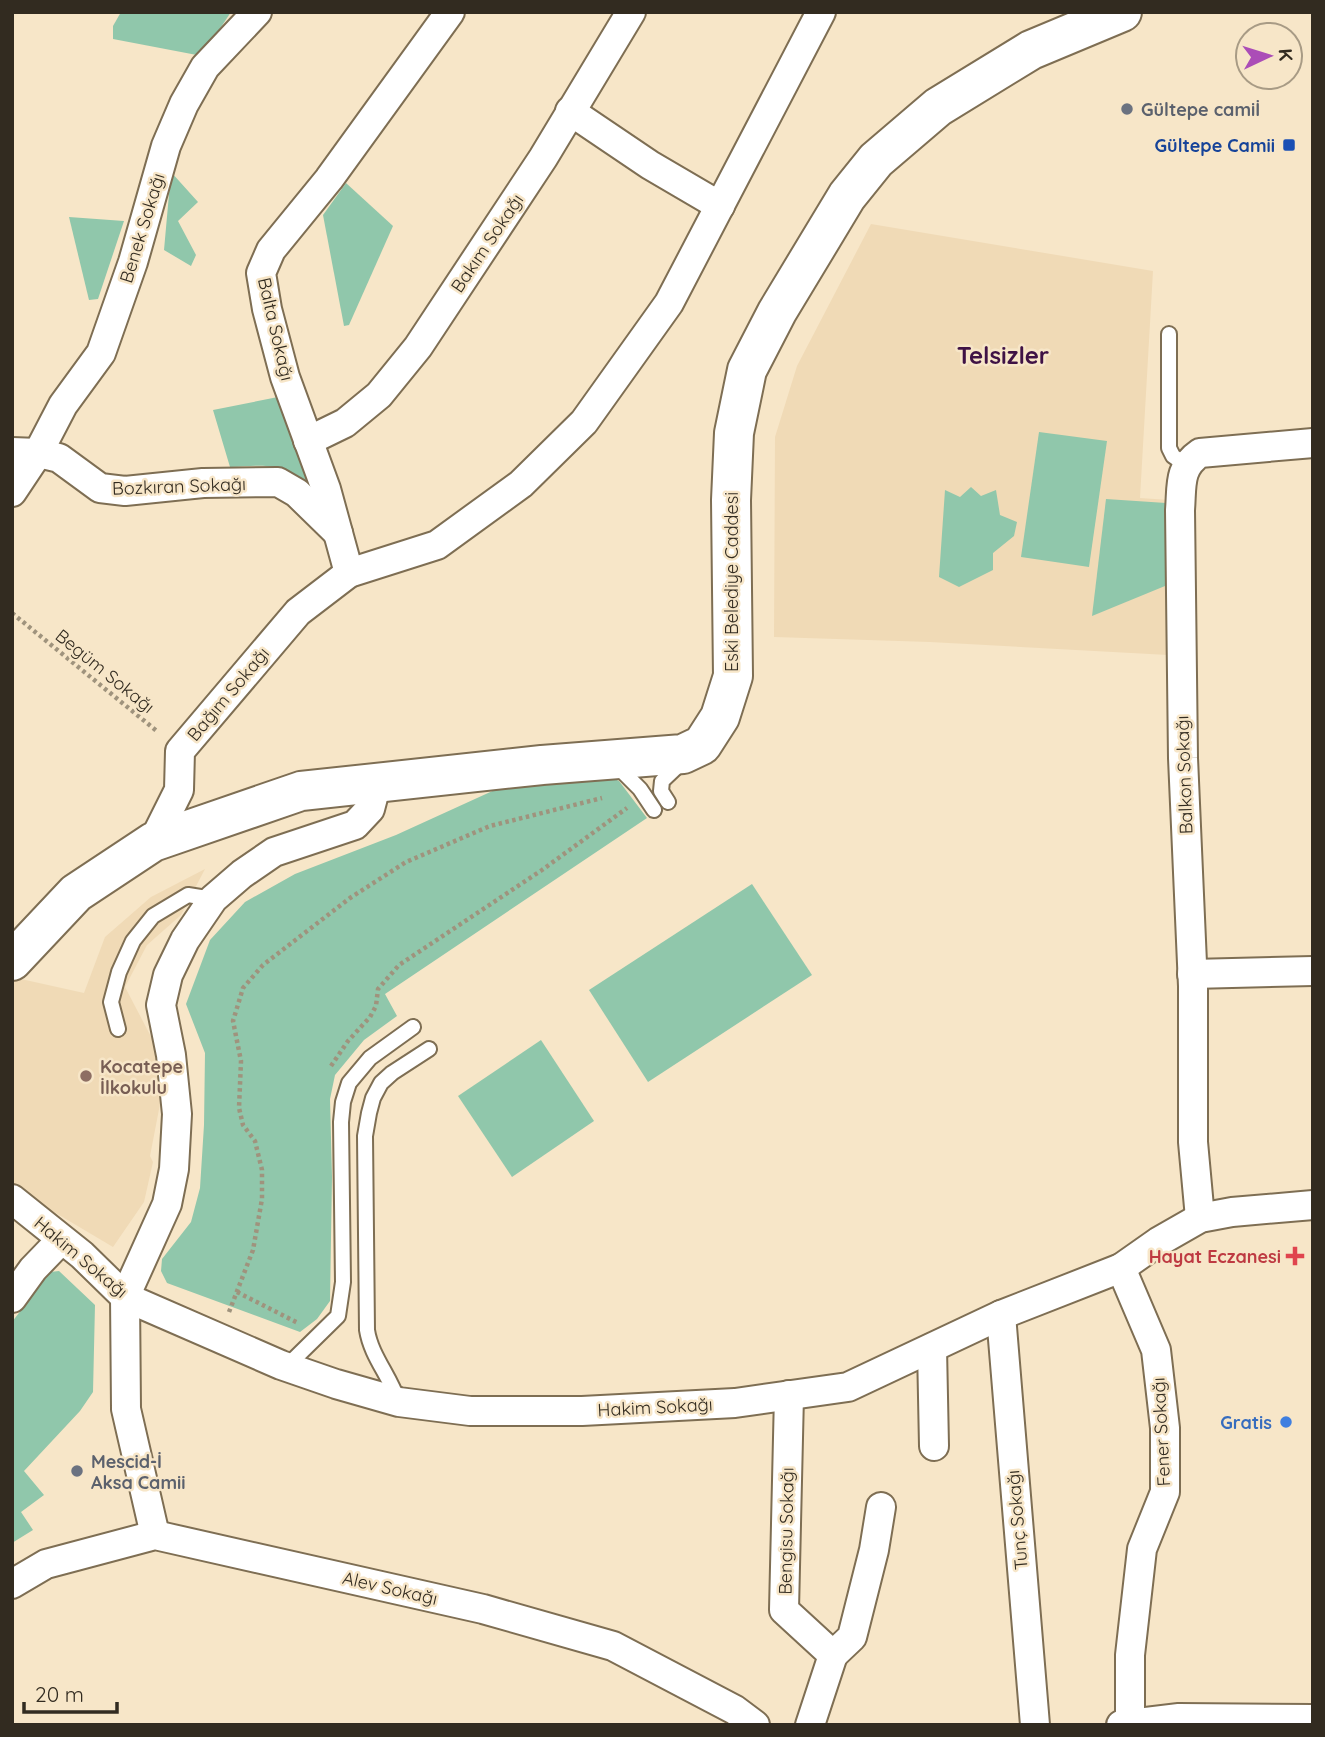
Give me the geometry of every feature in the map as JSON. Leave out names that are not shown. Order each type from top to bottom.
[{"type":"street","name":"Benek Sokağı","points":[[12,492],[25,452],[101,353],[133,262],[166,146],[184,104],[205,67],[257,12]]},
{"type":"street","name":"Balta Sokağı","points":[[349,573],[326,488],[285,377],[267,309],[261,273],[271,250],[338,167],[450,12]]},
{"type":"street","name":"Bakım Sokağı","points":[[308,440],[345,423],[379,395],[418,346],[543,158],[631,12]]},
{"type":"street","name":"Bağım Sokağı","points":[[153,842],[180,790],[180,751],[298,612],[349,573],[437,545],[520,484],[584,422],[669,303],[821,12]]},
{"type":"street","name":"Eski Belediye Caddesi","points":[[702,745],[720,717],[733,676],[730,500],[734,433],[747,370],[777,312],[847,196],[876,160],[938,107],[1031,50],[1122,12]]},
{"type":"street","points":[[570,111],[650,165],[720,206]]},
{"type":"street","points":[[1186,465],[1200,453],[1313,443]]},
{"type":"street","name":"Bozkıran Sokağı","points":[[25,452],[59,458],[100,488],[137,490],[203,483],[278,482],[297,492],[338,533]]},
{"type":"street","name":"Balkon Sokağı","points":[[1186,465],[1180,510],[1183,758],[1192,974],[1193,1142],[1200,1218]]},
{"type":"street","points":[[12,961],[76,893],[153,842],[301,790],[377,782],[622,771],[683,754],[702,745]]},
{"type":"street","points":[[155,1535],[127,1409],[125,1297],[167,1204],[174,1169],[177,1115],[172,1055],[161,1005],[169,975],[185,940],[213,899],[242,874],[274,852],[355,825],[370,808],[377,782]]},
{"type":"street","points":[[1192,974],[1313,971]]},
{"type":"street","name":"Hakim Sokağı","points":[[12,1199],[82,1255],[125,1297],[286,1367],[399,1402],[470,1411],[582,1411],[735,1402],[848,1387],[1001,1315],[1121,1268],[1158,1242],[1200,1218],[1232,1212],[1313,1205]]},
{"type":"street","points":[[12,1298],[33,1269],[61,1240]]},
{"type":"street","name":"Fener Sokağı","points":[[1121,1268],[1156,1350],[1165,1428],[1165,1492],[1142,1549],[1125,1724]]},
{"type":"street","name":"Tunç Sokağı","points":[[1001,1315],[1035,1725]]},
{"type":"street","points":[[932,1348],[934,1446]]},
{"type":"street","name":"Bengisu Sokağı","points":[[789,1395],[784,1610],[833,1655]]},
{"type":"street","points":[[810,1725],[833,1655],[852,1637],[874,1550],[881,1507]]},
{"type":"street","name":"Alev Sokağı","points":[[12,1584],[46,1564],[155,1535],[482,1609],[613,1646],[735,1710],[755,1725]]},
{"type":"street","points":[[1125,1724],[1179,1718],[1313,1719]]},
{"type":"lane","points":[[1169,334],[1169,448],[1173,456],[1186,465]]},
{"type":"lane","points":[[668,802],[661,791],[662,781],[702,745]]},
{"type":"lane","points":[[622,771],[654,810]]},
{"type":"lane","points":[[118,1029],[111,1002],[119,972],[133,941],[153,916],[188,895],[213,899]]},
{"type":"lane","points":[[286,1367],[338,1316],[343,1282],[341,1122],[349,1083],[370,1058],[413,1027]]},
{"type":"lane","points":[[399,1402],[369,1343],[367,1330],[365,1136],[373,1098],[381,1083],[429,1049]]},
{"type":"path","name":"Begüm Sokağı","points":[[12,613],[180,751]]},
{"type":"path","points":[[219,1337],[253,1250],[262,1199],[262,1170],[255,1141],[243,1125],[239,1108],[241,1061],[233,1021],[243,988],[263,965],[331,913],[406,862],[490,826],[614,795],[622,771]]},
{"type":"path","points":[[237,1292],[299,1324]]},
{"type":"shaded area","points":[[871,224],[1153,271],[1140,498],[1169,500],[1168,655],[930,642],[774,637],[775,437],[797,366]]},
{"type":"shaded area","name":"Kocatepe İlkokulu","points":[[205,869],[181,915],[147,945],[125,987],[159,1052],[161,1099],[150,1156],[153,1162],[144,1202],[113,1247],[12,1187],[12,977],[84,993],[105,937],[151,897]]},
{"type":"green space","points":[[121,12],[231,12],[202,56],[113,39],[113,26]]},
{"type":"green space","points":[[171,172],[198,202],[178,221],[196,255],[191,266],[164,250]]},
{"type":"green space","points":[[346,183],[393,226],[349,325],[344,326],[323,215]]},
{"type":"green space","points":[[69,217],[124,221],[98,299],[89,300]]},
{"type":"green space","points":[[278,397],[311,491],[291,474],[274,467],[230,467],[213,410]]},
{"type":"green space","points":[[1039,432],[1107,441],[1089,567],[1021,557]]},
{"type":"green space","points":[[971,487],[981,496],[996,490],[1000,515],[1017,522],[1014,536],[993,553],[993,570],[959,587],[939,577],[945,490],[960,497]]},
{"type":"green space","points":[[1106,499],[1166,503],[1165,586],[1092,616]]},
{"type":"green space","points":[[604,774],[619,781],[647,818],[385,994],[397,1016],[364,1040],[335,1075],[330,1099],[330,1301],[317,1319],[300,1332],[167,1283],[161,1271],[162,1259],[191,1222],[200,1188],[205,1053],[186,1004],[210,940],[245,902],[295,874],[396,835],[521,778]]},
{"type":"green space","points":[[752,884],[812,975],[648,1082],[589,990]]},
{"type":"green space","points":[[541,1040],[594,1121],[512,1177],[458,1096]]},
{"type":"green space","points":[[59,1271],[95,1305],[93,1392],[80,1411],[24,1471],[44,1495],[21,1512],[33,1530],[12,1543],[12,1322],[50,1272]]},
{"type":"place","name":"Gültepe camiİ","points":[[1127,109]]},
{"type":"place","name":"Gültepe Camii","points":[[1289,145]]},
{"type":"place","name":"Kocatepe İlkokulu","points":[[86,1076]]},
{"type":"place","name":"Hayat Eczanesi","points":[[1295,1256]]},
{"type":"place","name":"Gratis","points":[[1286,1422]]},
{"type":"place","name":"Mescid-İ Aksa Camii","points":[[77,1471]]},
{"type":"district","name":"Telsizler","points":[[1003,355]]}]
